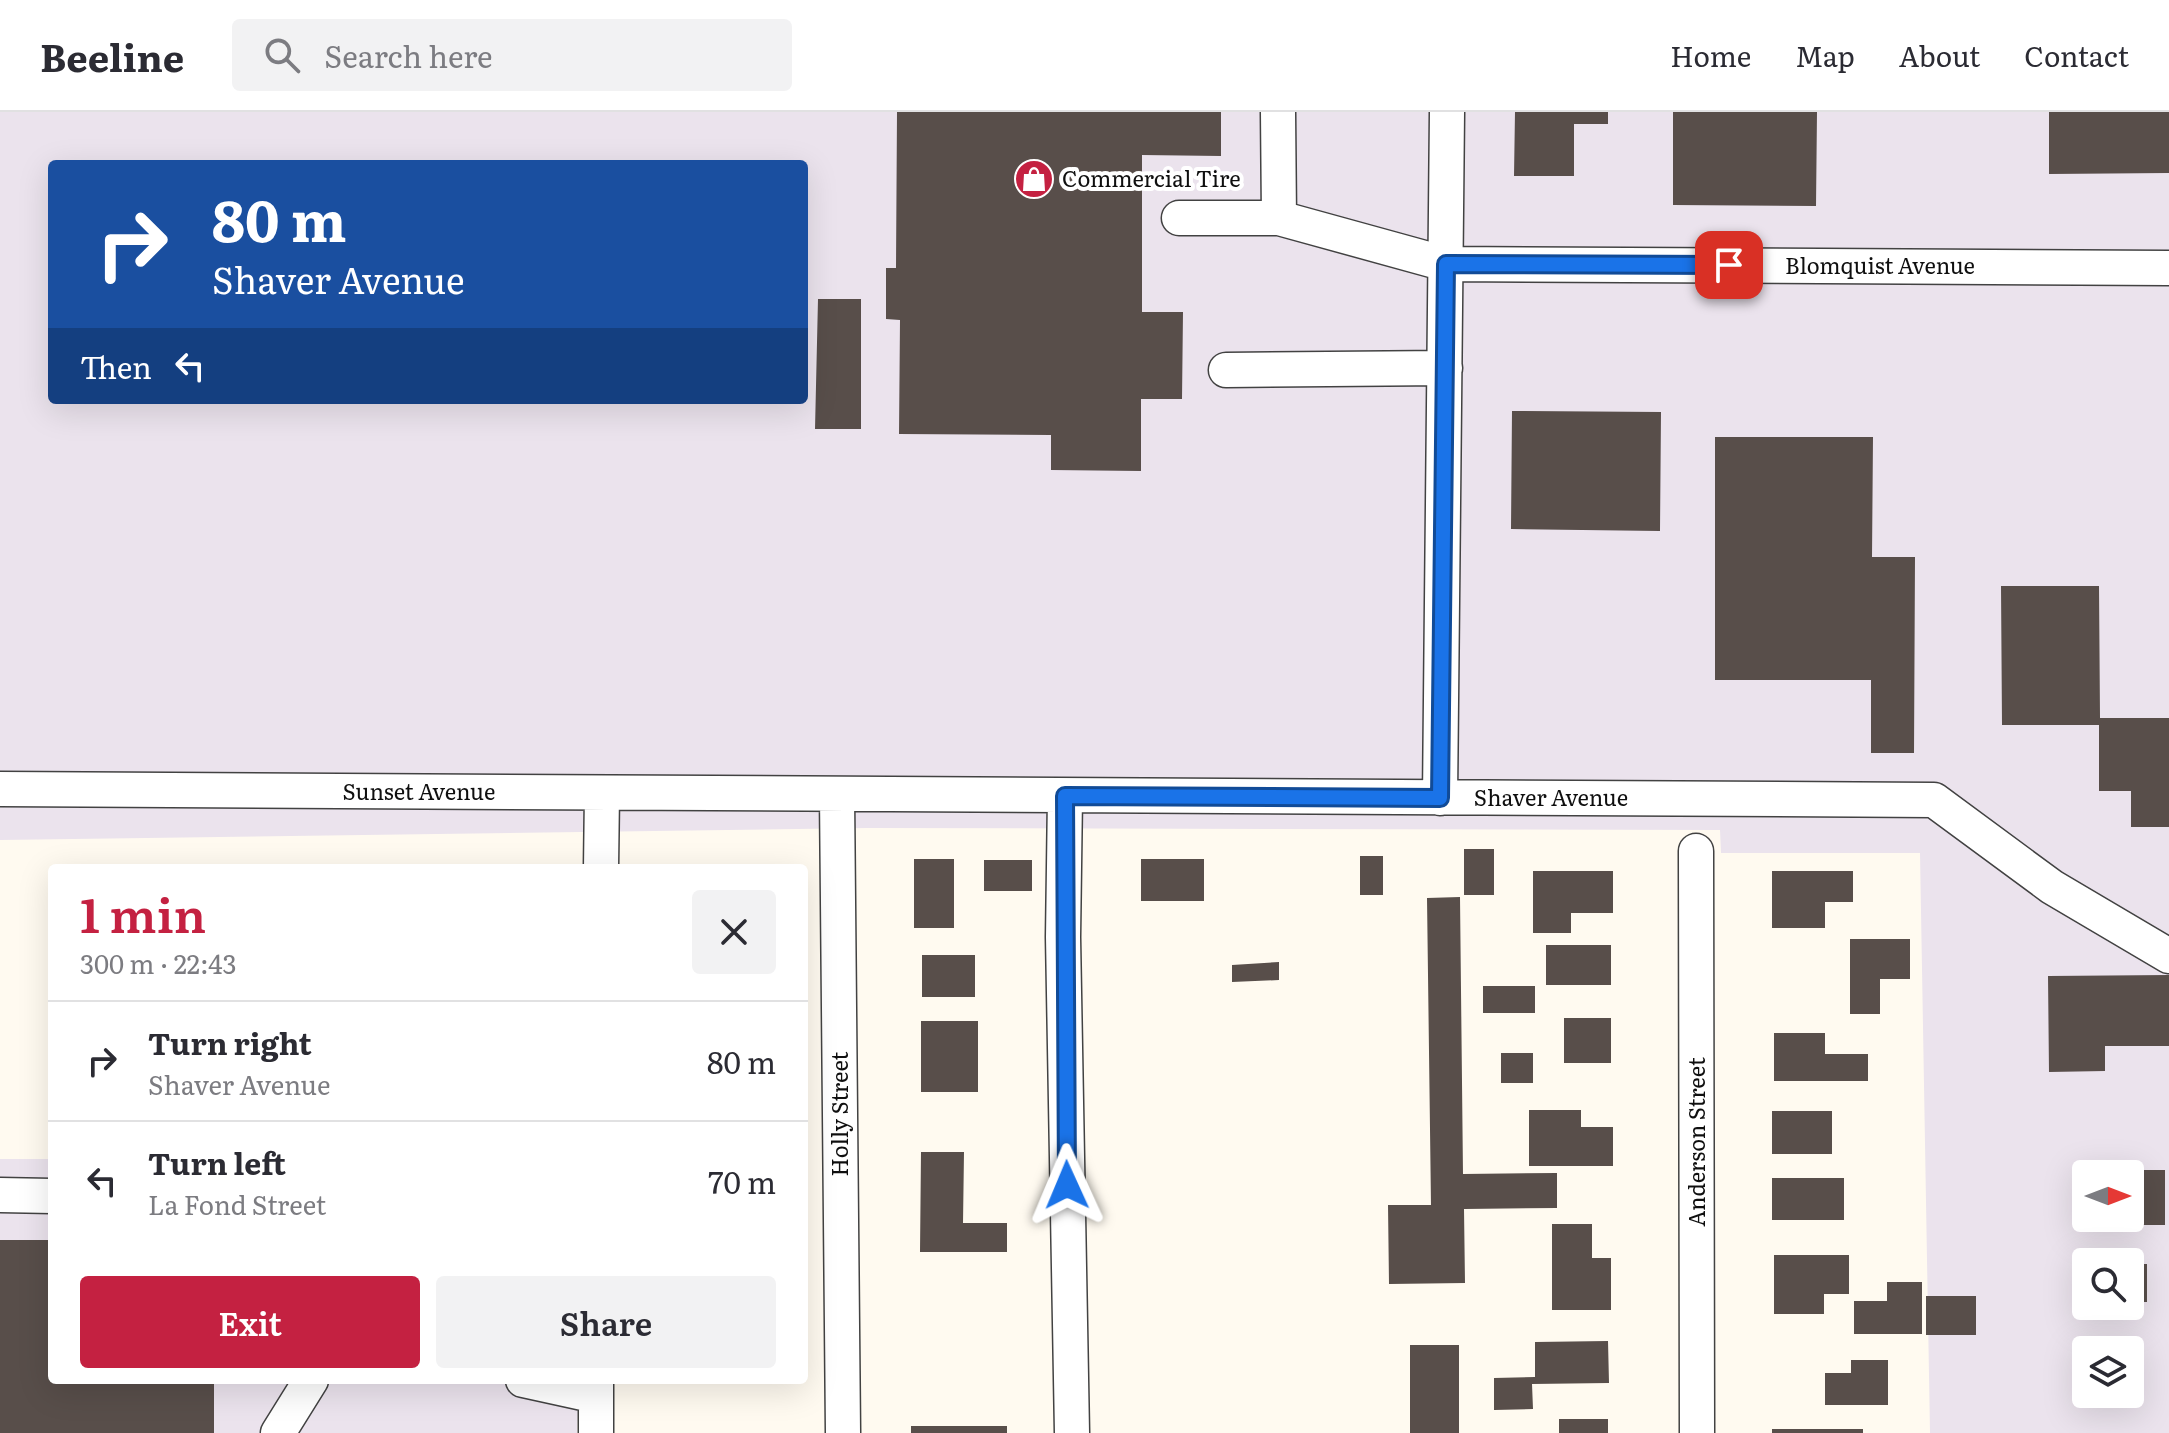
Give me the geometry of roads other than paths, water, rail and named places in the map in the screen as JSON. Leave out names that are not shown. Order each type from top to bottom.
[{"type":"street","points":[[1278,112],[1279,218]]},
{"type":"street","points":[[1440,798],[1447,112]]},
{"type":"street","name":"Blomquist Avenue","points":[[1179,218],[1279,218],[1446,264],[2169,268]]},
{"type":"street","points":[[1226,370],[1445,368]]},
{"type":"street","name":"Sunset Avenue","points":[[0,789],[837,795]]},
{"type":"street","points":[[601,864],[602,793]]},
{"type":"street","name":"Shaver Avenue","points":[[837,795],[1934,800],[2052,887],[2169,956]]},
{"type":"street","name":"Holly Street","points":[[837,795],[843,1433]]},
{"type":"street","points":[[1065,796],[1063,937],[1072,1433]]},
{"type":"street","name":"Anderson Street","points":[[1696,851],[1697,1433]]},
{"type":"street","points":[[0,1195],[48,1196]]},
{"type":"street","points":[[278,1433],[309,1384]]},
{"type":"street","points":[[560,1384],[596,1388],[596,1433]]},
{"type":"place","name":"Commercial Tire","points":[[1034,179]]}]
